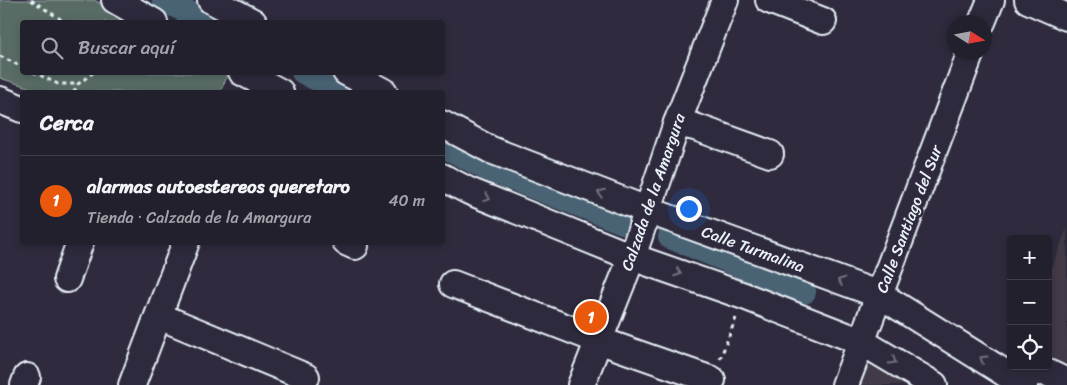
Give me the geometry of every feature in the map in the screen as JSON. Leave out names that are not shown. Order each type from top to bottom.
[{"type":"street","points":[[114,0],[150,20]]},
{"type":"street","points":[[210,0],[249,20]]},
{"type":"street","name":"Calzada de la Amargura","points":[[581,385],[632,257],[677,123],[725,0]]},
{"type":"street","points":[[769,0],[823,22]]},
{"type":"street","points":[[985,15],[991,0]]},
{"type":"street","points":[[1028,0],[1067,17]]},
{"type":"street","name":"Calle Santiago del Sur","points":[[845,385],[968,60]]},
{"type":"street","points":[[352,75],[380,90]]},
{"type":"street","points":[[246,81],[274,90]]},
{"type":"street","points":[[0,100],[20,108]]},
{"type":"street","points":[[677,123],[695,127],[770,154]]},
{"type":"street","name":"Calle Turmalina","points":[[445,126],[491,150],[647,210],[880,295],[1014,379]]},
{"type":"street","points":[[445,179],[469,191],[632,257],[744,296],[862,342],[934,385]]},
{"type":"street","points":[[67,279],[79,245]]},
{"type":"street","points":[[132,385],[185,245]]},
{"type":"street","points":[[453,284],[598,340],[712,380]]},
{"type":"street","points":[[159,316],[306,377]]},
{"type":"street","points":[[1014,379],[1046,372],[1067,382]]},
{"type":"path","points":[[30,0],[62,20]]},
{"type":"path","points":[[0,56],[20,66]]},
{"type":"path","points":[[40,75],[58,84],[78,84]]},
{"type":"path","points":[[75,90],[78,84],[90,75]]},
{"type":"path","points":[[712,380],[744,296]]},
{"type":"shaded area","points":[[1067,228],[1067,378],[1052,369],[1052,266]]},
{"type":"shaded area","points":[[864,357],[913,385],[856,385]]},
{"type":"green space","points":[[0,0],[94,0],[133,20],[20,20],[20,75],[228,75],[221,90],[37,90],[0,78]]},
{"type":"waterway","points":[[164,0],[203,20]]},
{"type":"waterway","points":[[309,75],[337,90]]},
{"type":"waterway","points":[[445,147],[488,169],[623,222]]},
{"type":"waterway","points":[[670,237],[804,292]]},
{"type":"place","name":"alarmas autoestereos queretaro","points":[[591,317]]}]
